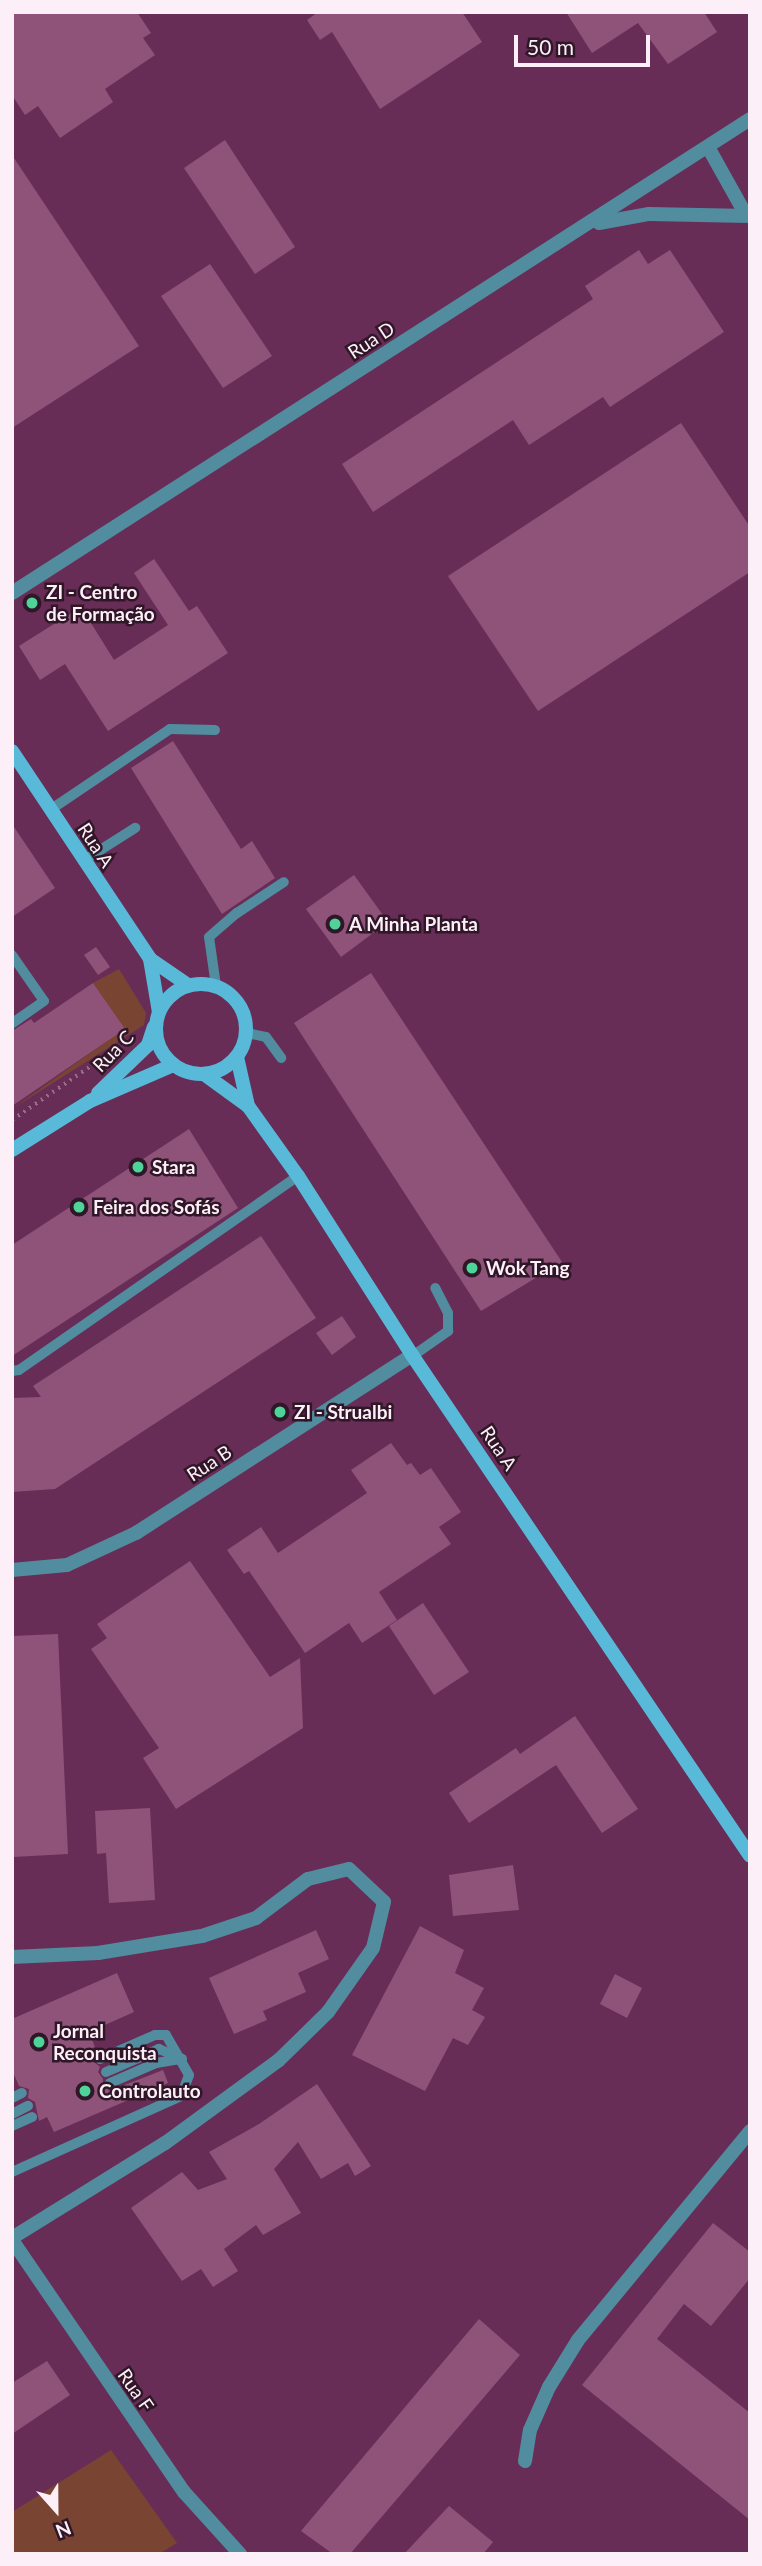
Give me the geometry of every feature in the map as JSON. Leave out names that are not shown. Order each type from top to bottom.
[{"type":"street","name":"Rua D","points":[[12,593],[750,119]]},
{"type":"street","points":[[708,147],[748,215]]},
{"type":"street","points":[[581,228],[615,218],[649,214],[748,215]]},
{"type":"street","name":"Rua A","points":[[12,751],[150,959],[188,985]]},
{"type":"street","name":"Rua A","points":[[150,959],[158,1017]]},
{"type":"street","points":[[188,985],[216,986],[229,993],[240,1004],[246,1018],[247,1033],[237,1058],[216,1072],[193,1074],[173,1065],[159,1046],[158,1017],[166,1000],[188,985]]},
{"type":"street","name":"Rua C","points":[[90,1101],[148,1045],[158,1017]]},
{"type":"street","points":[[237,1058],[248,1106]]},
{"type":"street","name":"Rua C","points":[[12,1150],[90,1101],[173,1065]]},
{"type":"street","name":"Rua A","points":[[204,1074],[248,1106],[298,1176],[413,1355],[750,1856]]},
{"type":"street","name":"Rua B","points":[[12,1570],[67,1565],[136,1533],[413,1355]]},
{"type":"street","points":[[12,1957],[97,1953],[202,1936],[257,1917],[309,1879],[349,1869],[384,1902],[373,1948],[328,2012],[279,2060],[165,2143],[12,2239]]},
{"type":"street","points":[[525,2461],[530,2430],[549,2387],[578,2340],[750,2131]]},
{"type":"street","name":"Rua F","points":[[12,2239],[184,2492],[240,2554]]},
{"type":"lane","points":[[50,810],[170,729],[215,730]]},
{"type":"lane","points":[[83,861],[135,828]]},
{"type":"lane","points":[[216,986],[209,937],[237,913],[284,882]]},
{"type":"lane","points":[[12,955],[44,1002],[12,1023]]},
{"type":"lane","points":[[247,1033],[266,1037],[281,1058]]},
{"type":"lane","points":[[12,1371],[19,1370],[298,1176]]},
{"type":"lane","points":[[413,1355],[448,1331],[448,1313],[435,1288]]},
{"type":"lane","points":[[12,2172],[181,2096],[189,2075],[166,2035],[155,2035],[100,2059]]},
{"type":"lane","points":[[108,2077],[159,2049],[182,2059]]},
{"type":"lane","points":[[12,2114],[30,2112],[12,2126]]},
{"type":"path","points":[[12,1120],[134,1037]]},
{"type":"shaded area","points":[[12,12],[750,12],[750,2554],[12,2554]]},
{"type":"shaded area","points":[[119,969],[146,1013],[144,1025],[12,1109],[124,1029],[93,983]]},
{"type":"shaded area","points":[[111,2450],[177,2543],[159,2554],[12,2554],[12,2512]]},
{"type":"building","points":[[12,12],[137,12],[151,33],[143,38],[155,55],[105,89],[113,102],[60,138],[38,106],[25,115],[12,95]]},
{"type":"building","points":[[318,12],[462,12],[482,42],[380,109],[332,32],[320,40],[307,20]]},
{"type":"building","points":[[566,12],[704,12],[717,32],[668,64],[638,23],[592,53]]},
{"type":"building","points":[[225,140],[295,247],[255,274],[184,168]]},
{"type":"building","points":[[12,155],[139,346],[12,428]]},
{"type":"building","points":[[639,250],[648,264],[670,250],[724,332],[610,407],[603,397],[529,445],[513,420],[373,512],[342,464],[593,299],[585,286]]},
{"type":"building","points":[[210,264],[272,356],[223,388],[161,296]]},
{"type":"building","points":[[681,423],[750,527],[750,572],[538,711],[448,576]]},
{"type":"building","points":[[154,559],[189,611],[197,606],[228,653],[108,731],[65,664],[40,680],[19,646],[81,607],[114,660],[168,625],[134,573]]},
{"type":"building","points":[[173,741],[241,849],[252,841],[275,878],[222,914],[131,768]]},
{"type":"building","points":[[12,824],[55,888],[12,917]]},
{"type":"building","points":[[354,875],[388,922],[341,957],[306,909]]},
{"type":"building","points":[[96,947],[110,967],[98,975],[84,955]]},
{"type":"building","points":[[371,973],[562,1262],[481,1311],[294,1023]]},
{"type":"building","points":[[93,983],[125,1029],[12,1106],[12,1031],[31,1019],[34,1023]]},
{"type":"building","points":[[189,1129],[238,1208],[12,1356],[12,1245]]},
{"type":"building","points":[[261,1236],[316,1318],[55,1489],[12,1492],[12,1398],[41,1397],[33,1386]]},
{"type":"building","points":[[342,1316],[356,1337],[332,1355],[316,1333]]},
{"type":"building","points":[[391,1443],[407,1465],[411,1463],[420,1475],[431,1468],[461,1512],[439,1527],[451,1544],[379,1592],[397,1620],[362,1643],[349,1623],[305,1653],[249,1571],[244,1574],[227,1550],[261,1527],[278,1553],[367,1493],[351,1470]]},
{"type":"building","points":[[190,1561],[270,1677],[300,1658],[303,1728],[176,1809],[143,1758],[159,1748],[91,1649],[107,1638],[97,1624]]},
{"type":"building","points":[[423,1603],[469,1672],[434,1695],[389,1626]]},
{"type":"building","points":[[58,1634],[68,1854],[13,1857],[12,1636]]},
{"type":"building","points":[[575,1716],[638,1809],[602,1833],[556,1765],[469,1823],[449,1793],[516,1748],[520,1754]]},
{"type":"building","points":[[150,1808],[155,1900],[109,1903],[106,1853],[97,1854],[95,1811]]},
{"type":"building","points":[[513,1865],[519,1910],[453,1916],[449,1875]]},
{"type":"building","points":[[420,1926],[464,1950],[455,1973],[484,1988],[472,2010],[485,2017],[468,2045],[453,2038],[425,2091],[352,2055]]},
{"type":"building","points":[[316,1930],[329,1959],[298,1973],[306,1992],[263,2011],[267,2020],[234,2034],[209,1978]]},
{"type":"building","points":[[117,1973],[134,2012],[89,2032],[97,2052],[93,2061],[100,2067],[98,2072],[103,2079],[103,2087],[112,2090],[163,2070],[168,2083],[54,2132],[47,2117],[39,2121],[35,2102],[28,2098],[29,2089],[19,2086],[12,2070],[12,2019]]},
{"type":"building","points":[[615,1974],[642,1988],[627,2018],[600,2004]]},
{"type":"building","points":[[317,2084],[371,2166],[355,2176],[348,2163],[321,2179],[298,2142],[274,2169],[301,2213],[263,2235],[256,2225],[224,2249],[238,2271],[213,2287],[201,2269],[182,2281],[131,2208],[182,2172],[198,2190],[227,2179],[209,2152],[259,2124]]},
{"type":"building","points":[[713,2223],[750,2252],[750,2278],[711,2326],[684,2304],[657,2339],[750,2413],[750,2520],[582,2385]]},
{"type":"building","points":[[479,2319],[520,2355],[350,2554],[333,2554],[301,2531]]},
{"type":"building","points":[[47,2361],[70,2395],[12,2434],[12,2383]]},
{"type":"building","points":[[449,2506],[493,2542],[483,2554],[404,2554]]},
{"type":"place","name":"ZI - Centro de Formação","points":[[32,603]]},
{"type":"place","name":"A Minha Planta","points":[[335,924]]},
{"type":"place","name":"Stara","points":[[138,1167]]},
{"type":"place","name":"Feira dos Sofás","points":[[79,1207]]},
{"type":"place","name":"Wok Tang","points":[[472,1268]]},
{"type":"place","name":"ZI - Strualbi","points":[[280,1412]]},
{"type":"place","name":"Jornal Reconquista","points":[[39,2042]]},
{"type":"place","name":"Controlauto","points":[[85,2091]]}]
